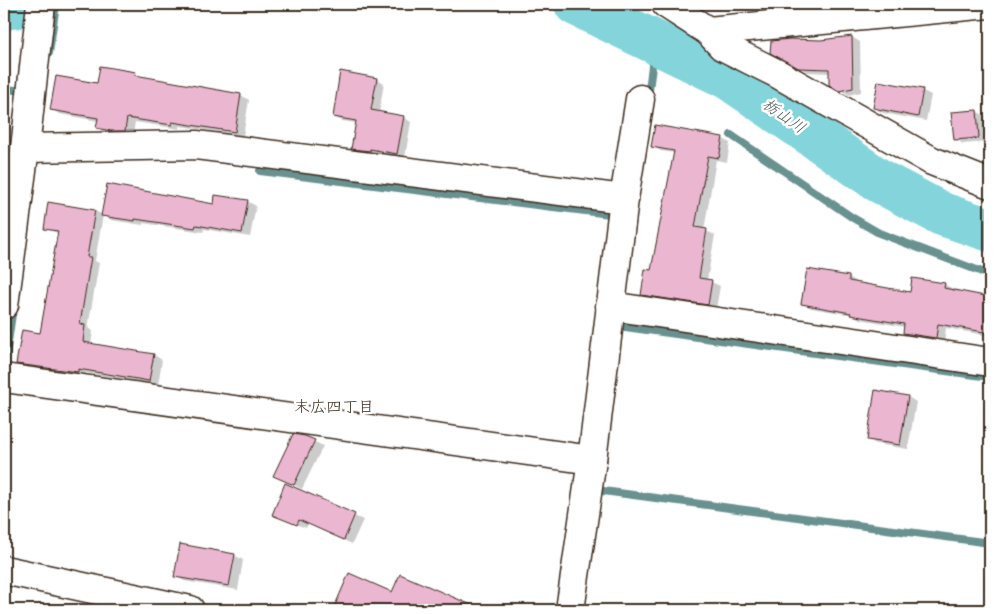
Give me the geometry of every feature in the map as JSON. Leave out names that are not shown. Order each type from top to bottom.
[{"type":"street","points":[[666,4],[708,31],[722,46],[778,74],[932,161],[990,184]]},
{"type":"street","points":[[708,31],[989,4]]},
{"type":"street","points":[[4,305],[9,222],[25,148],[41,13]]},
{"type":"street","points":[[570,610],[592,460],[624,199],[640,99]]},
{"type":"street","points":[[25,148],[196,145],[624,199]]},
{"type":"street","points":[[610,306],[990,362]]},
{"type":"street","points":[[4,378],[592,460]]},
{"type":"street","points":[[4,570],[190,610]]},
{"type":"building","points":[[852,36],[853,88],[839,91],[829,85],[829,69],[798,68],[770,53],[771,41],[790,39],[821,40]]},
{"type":"building","points":[[100,66],[136,72],[135,75],[241,94],[235,132],[172,122],[172,125],[127,118],[125,131],[111,131],[96,128],[98,118],[50,110],[56,76],[97,83]]},
{"type":"building","points":[[340,71],[377,78],[371,110],[404,116],[397,154],[370,149],[370,151],[351,149],[356,121],[333,117]]},
{"type":"building","points":[[878,81],[923,89],[918,117],[873,108]]},
{"type":"building","points":[[977,110],[979,138],[954,140],[951,112]]},
{"type":"building","points":[[655,125],[723,137],[719,158],[708,156],[695,227],[707,229],[699,278],[712,280],[708,305],[641,295],[645,269],[651,270],[674,151],[651,147]]},
{"type":"building","points":[[107,184],[214,204],[215,195],[248,200],[242,233],[196,225],[195,228],[101,216]]},
{"type":"building","points":[[48,202],[95,210],[87,257],[91,257],[80,324],[85,325],[83,342],[154,354],[149,381],[78,369],[78,372],[16,364],[22,330],[40,333],[58,231],[44,229]]},
{"type":"building","points":[[807,269],[849,276],[849,281],[910,292],[912,278],[945,283],[944,288],[990,297],[990,333],[938,324],[936,338],[903,333],[904,324],[801,304]]},
{"type":"building","points":[[875,390],[908,396],[900,445],[867,440]]},
{"type":"building","points":[[293,434],[315,440],[294,485],[273,476]]},
{"type":"building","points":[[285,483],[355,514],[344,540],[299,520],[297,525],[272,515]]},
{"type":"building","points":[[180,544],[235,554],[229,586],[174,577]]},
{"type":"building","points":[[349,573],[392,592],[400,574],[483,610],[333,610]]},
{"type":"waterway","name":"栃山川","points":[[4,8],[34,4]]},
{"type":"waterway","points":[[49,53],[56,4]]},
{"type":"waterway","name":"栃山川","points":[[576,4],[729,78],[881,182],[942,214],[990,230]]},
{"type":"waterway","points":[[648,98],[655,42]]},
{"type":"waterway","points":[[4,89],[27,91]]},
{"type":"waterway","points":[[731,135],[853,218],[879,233],[990,275]]},
{"type":"waterway","points":[[260,171],[618,215]]},
{"type":"waterway","points":[[4,370],[13,307]]},
{"type":"waterway","points":[[618,326],[990,377]]},
{"type":"waterway","points":[[596,490],[990,543]]},
{"type":"district","name":"末広四丁目","points":[[334,407]]}]
